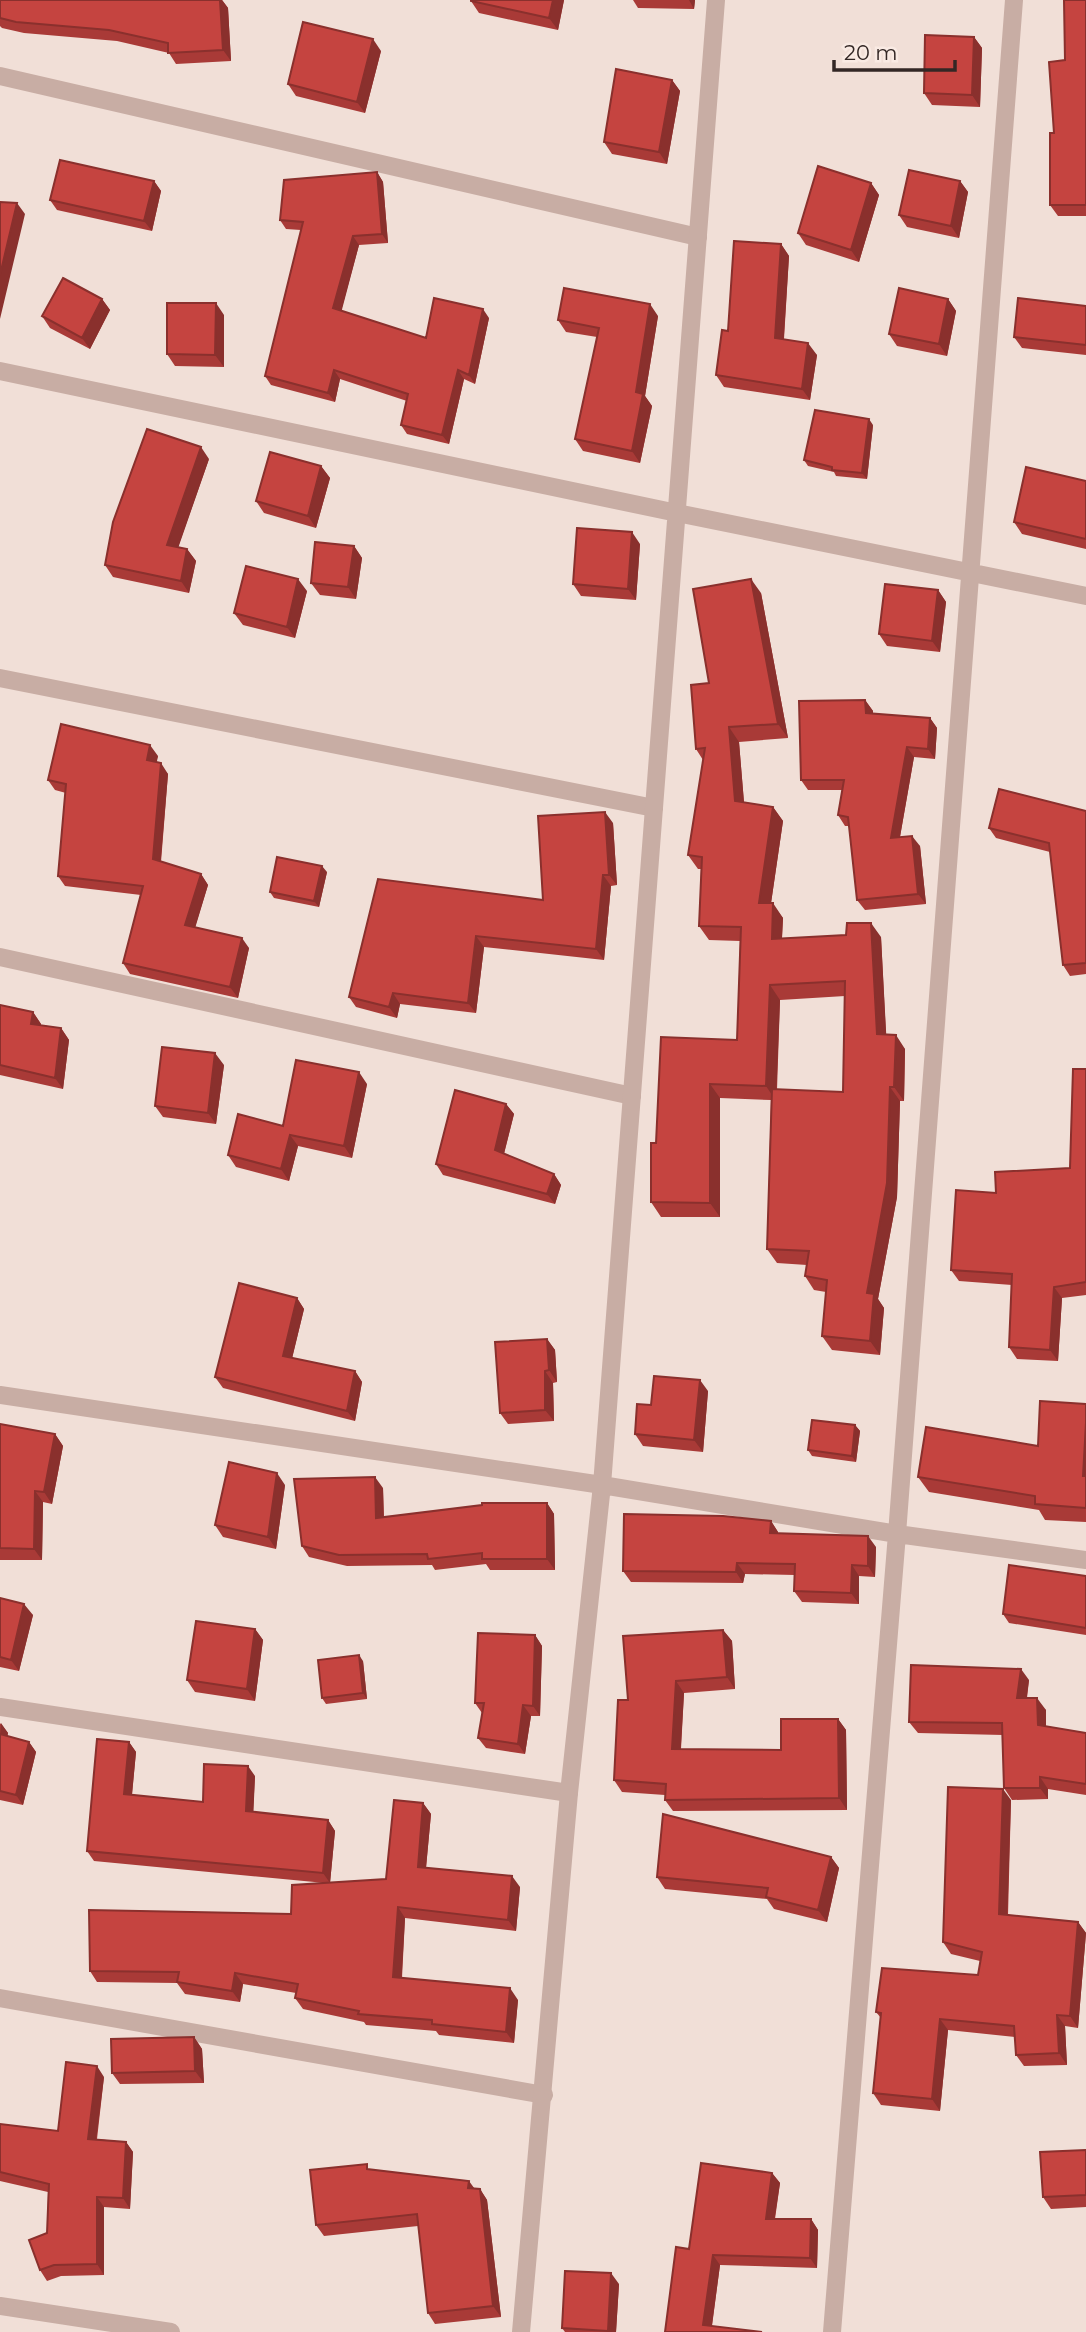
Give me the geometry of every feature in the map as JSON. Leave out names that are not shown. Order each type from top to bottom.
[{"type":"street","points":[[521,2332],[569,1793],[602,1485],[716,0]]},
{"type":"street","points":[[832,2332],[897,1534],[1014,0]]},
{"type":"street","points":[[0,76],[698,237]]},
{"type":"street","points":[[0,371],[1086,596]]},
{"type":"street","points":[[0,678],[654,808]]},
{"type":"street","points":[[0,957],[632,1096]]},
{"type":"street","points":[[0,1395],[602,1485],[897,1534],[1086,1560]]},
{"type":"street","points":[[0,1707],[569,1793]]},
{"type":"street","points":[[0,1998],[544,2095]]},
{"type":"street","points":[[0,2306],[171,2332]]},
{"type":"building","points":[[0,0],[220,0],[223,50],[168,53],[168,43],[109,30],[16,22],[0,18]]},
{"type":"building","points":[[471,0],[553,0],[549,18]]},
{"type":"building","points":[[1064,0],[1086,0],[1086,205],[1050,205],[1050,133],[1054,133],[1049,62],[1065,60]]},
{"type":"building","points":[[303,22],[373,39],[357,102],[288,84]]},
{"type":"building","points":[[925,35],[974,37],[972,95],[924,93]]},
{"type":"building","points":[[616,69],[672,80],[659,152],[604,142]]},
{"type":"building","points":[[60,160],[154,181],[144,221],[50,200]]},
{"type":"building","points":[[818,166],[871,183],[851,250],[798,233]]},
{"type":"building","points":[[909,170],[960,181],[951,226],[899,215]]},
{"type":"building","points":[[377,172],[382,234],[353,236],[333,308],[426,338],[434,298],[483,309],[469,375],[458,370],[442,435],[401,425],[408,394],[334,370],[328,393],[265,376],[303,222],[280,220],[284,180]]},
{"type":"building","points":[[0,202],[17,203],[0,275]]},
{"type":"building","points":[[734,241],[781,244],[775,338],[808,343],[802,389],[716,375],[722,330],[728,331]]},
{"type":"building","points":[[63,278],[102,299],[82,338],[42,316]]},
{"type":"building","points":[[564,288],[650,304],[636,392],[643,394],[632,451],[575,439],[599,328],[558,320]]},
{"type":"building","points":[[899,288],[948,299],[939,344],[889,334]]},
{"type":"building","points":[[1018,298],[1086,306],[1086,345],[1014,337]]},
{"type":"building","points":[[167,303],[216,303],[215,355],[167,354]]},
{"type":"building","points":[[815,410],[869,419],[862,473],[832,470],[832,467],[804,460]]},
{"type":"building","points":[[147,429],[201,447],[167,545],[187,549],[181,581],[105,565],[113,522]]},
{"type":"building","points":[[270,452],[321,466],[308,516],[256,501]]},
{"type":"building","points":[[1026,467],[1086,481],[1086,539],[1014,522]]},
{"type":"building","points":[[577,528],[632,532],[628,589],[573,584]]},
{"type":"building","points":[[315,542],[354,546],[348,587],[311,583]]},
{"type":"building","points":[[246,566],[298,579],[287,627],[234,613]]},
{"type":"building","points":[[751,579],[778,724],[729,727],[735,801],[773,807],[759,903],[773,903],[772,939],[846,935],[847,923],[871,923],[877,1034],[896,1035],[894,1087],[890,1087],[887,1183],[867,1293],[874,1294],[870,1341],[822,1336],[827,1280],[805,1276],[809,1251],[767,1249],[772,1089],[843,1092],[845,981],[770,985],[766,1086],[710,1084],[710,1203],[651,1202],[651,1143],[656,1143],[661,1037],[737,1040],[741,927],[699,926],[702,857],[688,855],[705,748],[696,749],[691,685],[709,683],[693,589]]},
{"type":"building","points":[[885,584],[938,590],[932,641],[879,634]]},
{"type":"building","points":[[865,700],[866,713],[930,718],[928,749],[907,747],[891,838],[912,836],[918,894],[857,900],[848,817],[838,815],[844,780],[801,780],[799,701]]},
{"type":"building","points":[[61,724],[150,745],[147,760],[161,763],[153,859],[201,874],[185,925],[242,938],[230,987],[123,963],[143,886],[58,876],[66,784],[48,780]]},
{"type":"building","points":[[999,789],[1086,811],[1086,963],[1063,965],[1049,843],[989,828]]},
{"type":"building","points":[[605,812],[609,875],[603,875],[596,949],[476,936],[468,1003],[393,993],[389,1007],[349,997],[378,879],[543,900],[538,816]]},
{"type":"building","points":[[277,857],[322,866],[314,901],[270,892]]},
{"type":"building","points":[[0,1005],[33,1012],[31,1024],[61,1028],[55,1078],[0,1065]]},
{"type":"building","points":[[162,1047],[215,1053],[208,1113],[155,1106]]},
{"type":"building","points":[[296,1060],[359,1072],[344,1146],[290,1135],[281,1169],[228,1155],[238,1114],[283,1126]]},
{"type":"building","points":[[1073,1069],[1086,1069],[1086,1282],[1054,1287],[1050,1350],[1009,1347],[1012,1274],[951,1270],[956,1190],[996,1193],[995,1172],[1070,1168]]},
{"type":"building","points":[[455,1090],[506,1104],[495,1150],[554,1174],[547,1194],[436,1164]]},
{"type":"building","points":[[239,1283],[297,1298],[283,1356],[355,1371],[347,1411],[215,1377]]},
{"type":"building","points":[[547,1339],[549,1370],[545,1371],[545,1410],[500,1413],[495,1342]]},
{"type":"building","points":[[654,1376],[700,1380],[694,1440],[635,1434],[637,1404],[651,1405]]},
{"type":"building","points":[[1040,1401],[1086,1404],[1083,1476],[1086,1476],[1086,1508],[1035,1504],[1035,1496],[918,1477],[926,1427],[1038,1446]]},
{"type":"building","points":[[812,1420],[855,1425],[852,1456],[808,1450]]},
{"type":"building","points":[[0,1424],[55,1434],[44,1492],[35,1491],[34,1549],[0,1548]]},
{"type":"building","points":[[229,1462],[277,1473],[268,1537],[215,1525]]},
{"type":"building","points":[[375,1477],[376,1518],[482,1503],[547,1503],[547,1559],[482,1559],[482,1553],[428,1559],[427,1554],[339,1555],[302,1546],[294,1479]]},
{"type":"building","points":[[624,1514],[723,1516],[771,1521],[770,1533],[868,1536],[868,1566],[852,1565],[851,1593],[794,1591],[795,1564],[737,1563],[736,1572],[623,1571]]},
{"type":"building","points":[[1009,1565],[1086,1576],[1086,1628],[1003,1614]]},
{"type":"building","points":[[0,1598],[24,1604],[11,1660],[0,1657]]},
{"type":"building","points":[[196,1621],[255,1629],[247,1689],[187,1680]]},
{"type":"building","points":[[723,1630],[727,1677],[676,1681],[672,1749],[781,1750],[781,1719],[838,1719],[839,1798],[665,1800],[666,1784],[614,1780],[618,1700],[628,1700],[623,1636]]},
{"type":"building","points":[[478,1633],[535,1635],[533,1706],[523,1705],[518,1744],[478,1738],[484,1703],[475,1703]]},
{"type":"building","points":[[359,1655],[363,1693],[322,1698],[318,1660]]},
{"type":"building","points":[[911,1665],[1021,1669],[1017,1698],[1037,1698],[1038,1725],[1086,1733],[1086,1784],[1040,1777],[1040,1788],[1004,1788],[1002,1723],[909,1722]]},
{"type":"building","points":[[0,1734],[29,1742],[16,1795],[0,1791]]},
{"type":"building","points":[[97,1739],[129,1742],[124,1794],[203,1802],[204,1764],[248,1766],[246,1811],[328,1820],[323,1873],[87,1851]]},
{"type":"building","points":[[948,1787],[1003,1789],[999,1914],[1078,1922],[1070,2016],[1057,2015],[1059,2053],[1016,2055],[1014,2026],[940,2019],[932,2099],[873,2093],[881,2013],[876,2012],[882,1968],[978,1975],[982,1952],[943,1942]]},
{"type":"building","points":[[394,1800],[423,1803],[418,1867],[512,1876],[508,1920],[398,1907],[393,1977],[510,1988],[506,2032],[432,2024],[432,2020],[358,2014],[359,2011],[295,1998],[298,1984],[235,1973],[232,1991],[177,1982],[179,1972],[90,1971],[89,1910],[291,1914],[292,1885],[386,1879]]},
{"type":"building","points":[[663,1814],[831,1857],[818,1910],[766,1897],[768,1888],[657,1877]]},
{"type":"building","points":[[194,2037],[195,2071],[112,2073],[111,2039]]},
{"type":"building","points":[[66,2062],[97,2066],[88,2139],[126,2142],[123,2198],[97,2197],[97,2264],[54,2265],[40,2270],[29,2240],[47,2233],[49,2184],[0,2172],[0,2124],[58,2131]]},
{"type":"building","points":[[1086,2150],[1086,2195],[1043,2197],[1040,2152]]},
{"type":"building","points":[[701,2163],[772,2173],[766,2219],[811,2219],[810,2258],[713,2255],[703,2325],[762,2332],[665,2332],[676,2247],[689,2249]]},
{"type":"building","points":[[367,2164],[367,2169],[469,2181],[468,2188],[480,2189],[493,2306],[428,2313],[417,2214],[316,2225],[310,2170]]},
{"type":"building","points":[[565,2271],[611,2273],[608,2331],[562,2328]]}]
